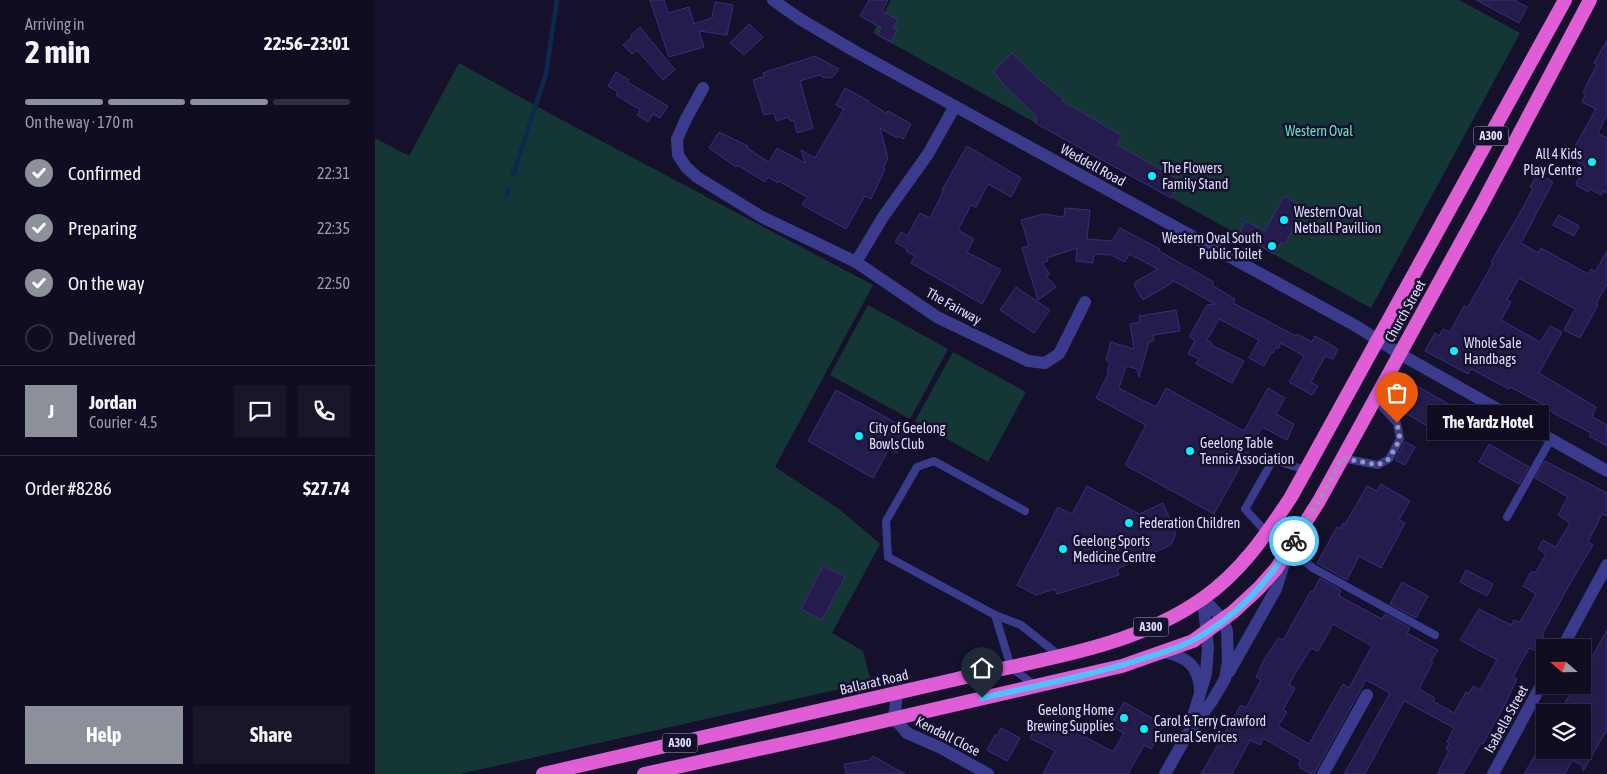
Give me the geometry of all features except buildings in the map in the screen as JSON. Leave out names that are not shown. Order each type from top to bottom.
[{"type":"highway","name":"Church Street","points":[[1203,598],[1235,572],[1251,554],[1267,533],[1306,470],[1565,0]]},
{"type":"highway","name":"Church Street","points":[[1208,632],[1259,588],[1288,550],[1319,501],[1481,206],[1590,0]]},
{"type":"highway","name":"Ballarat Road","points":[[543,774],[1096,648],[1151,627],[1203,598]]},
{"type":"highway","name":"A300","points":[[644,774],[1122,666],[1193,641],[1208,632]]},
{"type":"street","name":"Weddell Road","points":[[778,2],[856,52],[1356,326],[1400,354],[1607,471]]},
{"type":"street","name":"The Fairway","points":[[703,88],[677,140],[678,155],[686,167],[697,177],[762,217],[856,262],[937,317],[1028,361],[1045,363],[1059,354],[1085,302]]},
{"type":"street","points":[[856,262],[883,217],[928,154],[955,106]]},
{"type":"street","points":[[1165,774],[1187,735],[1212,701],[1277,589],[1288,550]]},
{"type":"street","points":[[1567,639],[1607,565]]},
{"type":"street","points":[[1203,598],[1223,620],[1226,628],[1228,661],[1225,679]]},
{"type":"street","points":[[1187,735],[1206,674],[1208,632],[1203,598]]},
{"type":"street","points":[[1163,652],[1177,655],[1192,664],[1198,678],[1199,696]]},
{"type":"street","points":[[894,718],[897,694]]},
{"type":"street","name":"Isabella Street","points":[[1493,774],[1536,694]]},
{"type":"street","points":[[1323,774],[1367,695]]},
{"type":"street","name":"Kendall Close","points":[[894,718],[907,733],[941,748],[980,772]]},
{"type":"lane","points":[[1342,458],[1378,465],[1389,459],[1400,439],[1397,423],[1375,399]]},
{"type":"lane","points":[[1507,517],[1551,440]]},
{"type":"lane","points":[[1267,533],[1245,509],[1273,460],[1306,470]]},
{"type":"lane","points":[[1025,511],[934,461],[917,467],[886,521],[888,557],[995,615],[1021,625],[1061,656]]},
{"type":"lane","points":[[1288,550],[1313,568],[1435,635]]},
{"type":"lane","points":[[995,615],[1011,667],[1035,686]]},
{"type":"green space","name":"Western Oval","points":[[891,0],[1459,0],[1520,33],[1371,308],[873,33]]},
{"type":"green space","points":[[459,63],[560,119],[873,285],[775,467],[839,509],[880,544],[832,633],[863,651],[871,682],[460,774],[375,774],[375,138],[409,156]]},
{"type":"green space","points":[[868,305],[948,349],[910,419],[830,375]]},
{"type":"green space","points":[[953,352],[1026,392],[988,462],[915,421]]},
{"type":"waterway","points":[[513,175],[546,74],[557,0]]},
{"type":"waterway","points":[[507,195],[508,190]]},
{"type":"way so far","points":[[1294,541],[1319,501],[1342,458],[1378,465],[1389,459],[1400,439],[1397,423]]},
{"type":"place","name":"All 4 Kids Play Centre","points":[[1592,162]]},
{"type":"place","name":"The Flowers Family Stand","points":[[1152,176]]},
{"type":"place","name":"Western Oval Netball Pavillion","points":[[1284,220]]},
{"type":"place","name":"Western Oval South Public Toilet","points":[[1272,246]]},
{"type":"place","name":"Whole Sale Handbags","points":[[1454,351]]},
{"type":"place","name":"The Yardz Hotel","points":[[1397,423]]},
{"type":"place","name":"City of Geelong Bowls Club","points":[[859,436]]},
{"type":"place","name":"Geelong Table Tennis Association","points":[[1190,451]]},
{"type":"place","name":"Federation Children","points":[[1129,523]]},
{"type":"place","name":"Geelong Sports Medicine Centre","points":[[1063,549]]},
{"type":"place","name":"Geelong Home Brewing Supplies","points":[[1124,718]]},
{"type":"place","name":"Carol & Terry Crawford Funeral Services","points":[[1144,729]]},
{"type":"route","points":[[982,698],[1122,666],[1193,641],[1208,632],[1249,598],[1269,577],[1294,541]]}]
